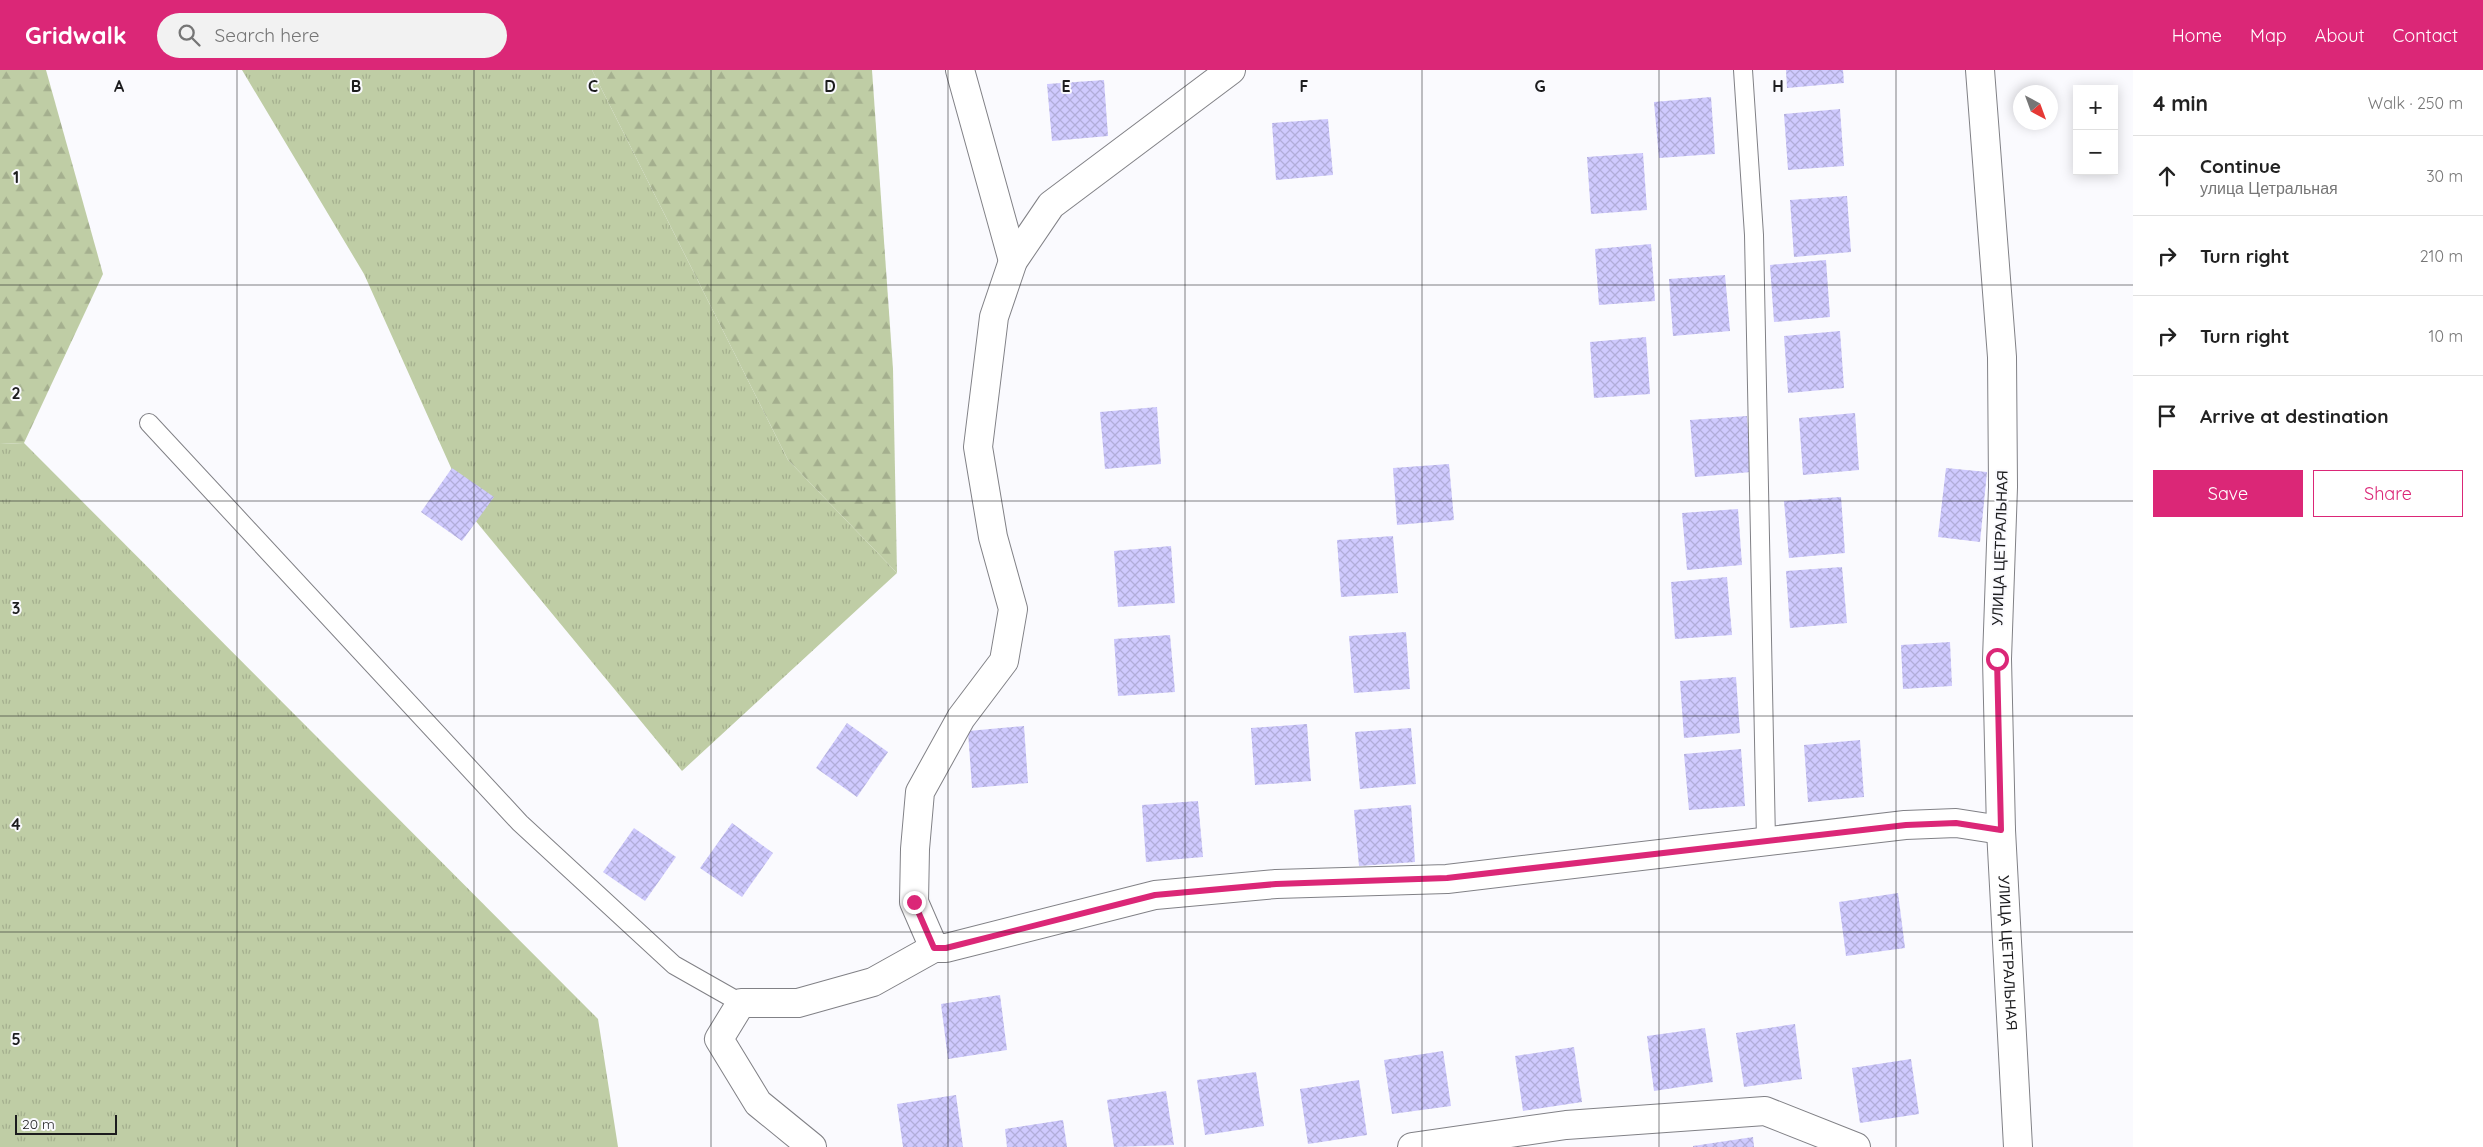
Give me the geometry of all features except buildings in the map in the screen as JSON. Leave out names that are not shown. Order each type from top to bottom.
[{"type":"street","points":[[960,70],[1013,261]]},
{"type":"street","points":[[934,948],[914,902],[914,849],[920,792],[961,718],[1004,661],[1013,609],[993,537],[978,447],[994,317],[1013,261],[1051,205],[1230,70]]},
{"type":"street","name":"УЛИЦА ЦЕТРАЛЬНАЯ","points":[[1980,70],[2002,357],[2003,487],[1997,659],[2001,830],[2018,1147]]},
{"type":"street","points":[[812,1147],[758,1104],[720,1039],[742,1002],[798,1002],[873,982],[934,948],[946,948],[1155,895],[1276,884],[1447,878],[1906,825],[1956,823],[2001,830]]},
{"type":"street","points":[[1412,1147],[1566,1125],[1765,1111],[1856,1147]]},
{"type":"lane","points":[[1743,70],[1754,235],[1766,841]]},
{"type":"lane","points":[[149,423],[520,823],[674,965],[742,1002]]},
{"type":"green space","points":[[0,70],[46,70],[103,274],[24,443],[0,444]]},
{"type":"green space","points":[[242,70],[592,70],[788,460],[897,573],[682,771],[474,519],[364,274]]},
{"type":"green space","points":[[592,70],[872,70],[893,369],[897,573],[788,460]]},
{"type":"green space","points":[[24,443],[598,1019],[618,1147],[0,1147],[0,444]]},
{"type":"route","points":[[914,902],[934,948],[946,948],[963,942],[991,937],[1155,895],[1276,884],[1447,878],[1906,825],[1956,823],[2001,830],[1997,659]]}]
